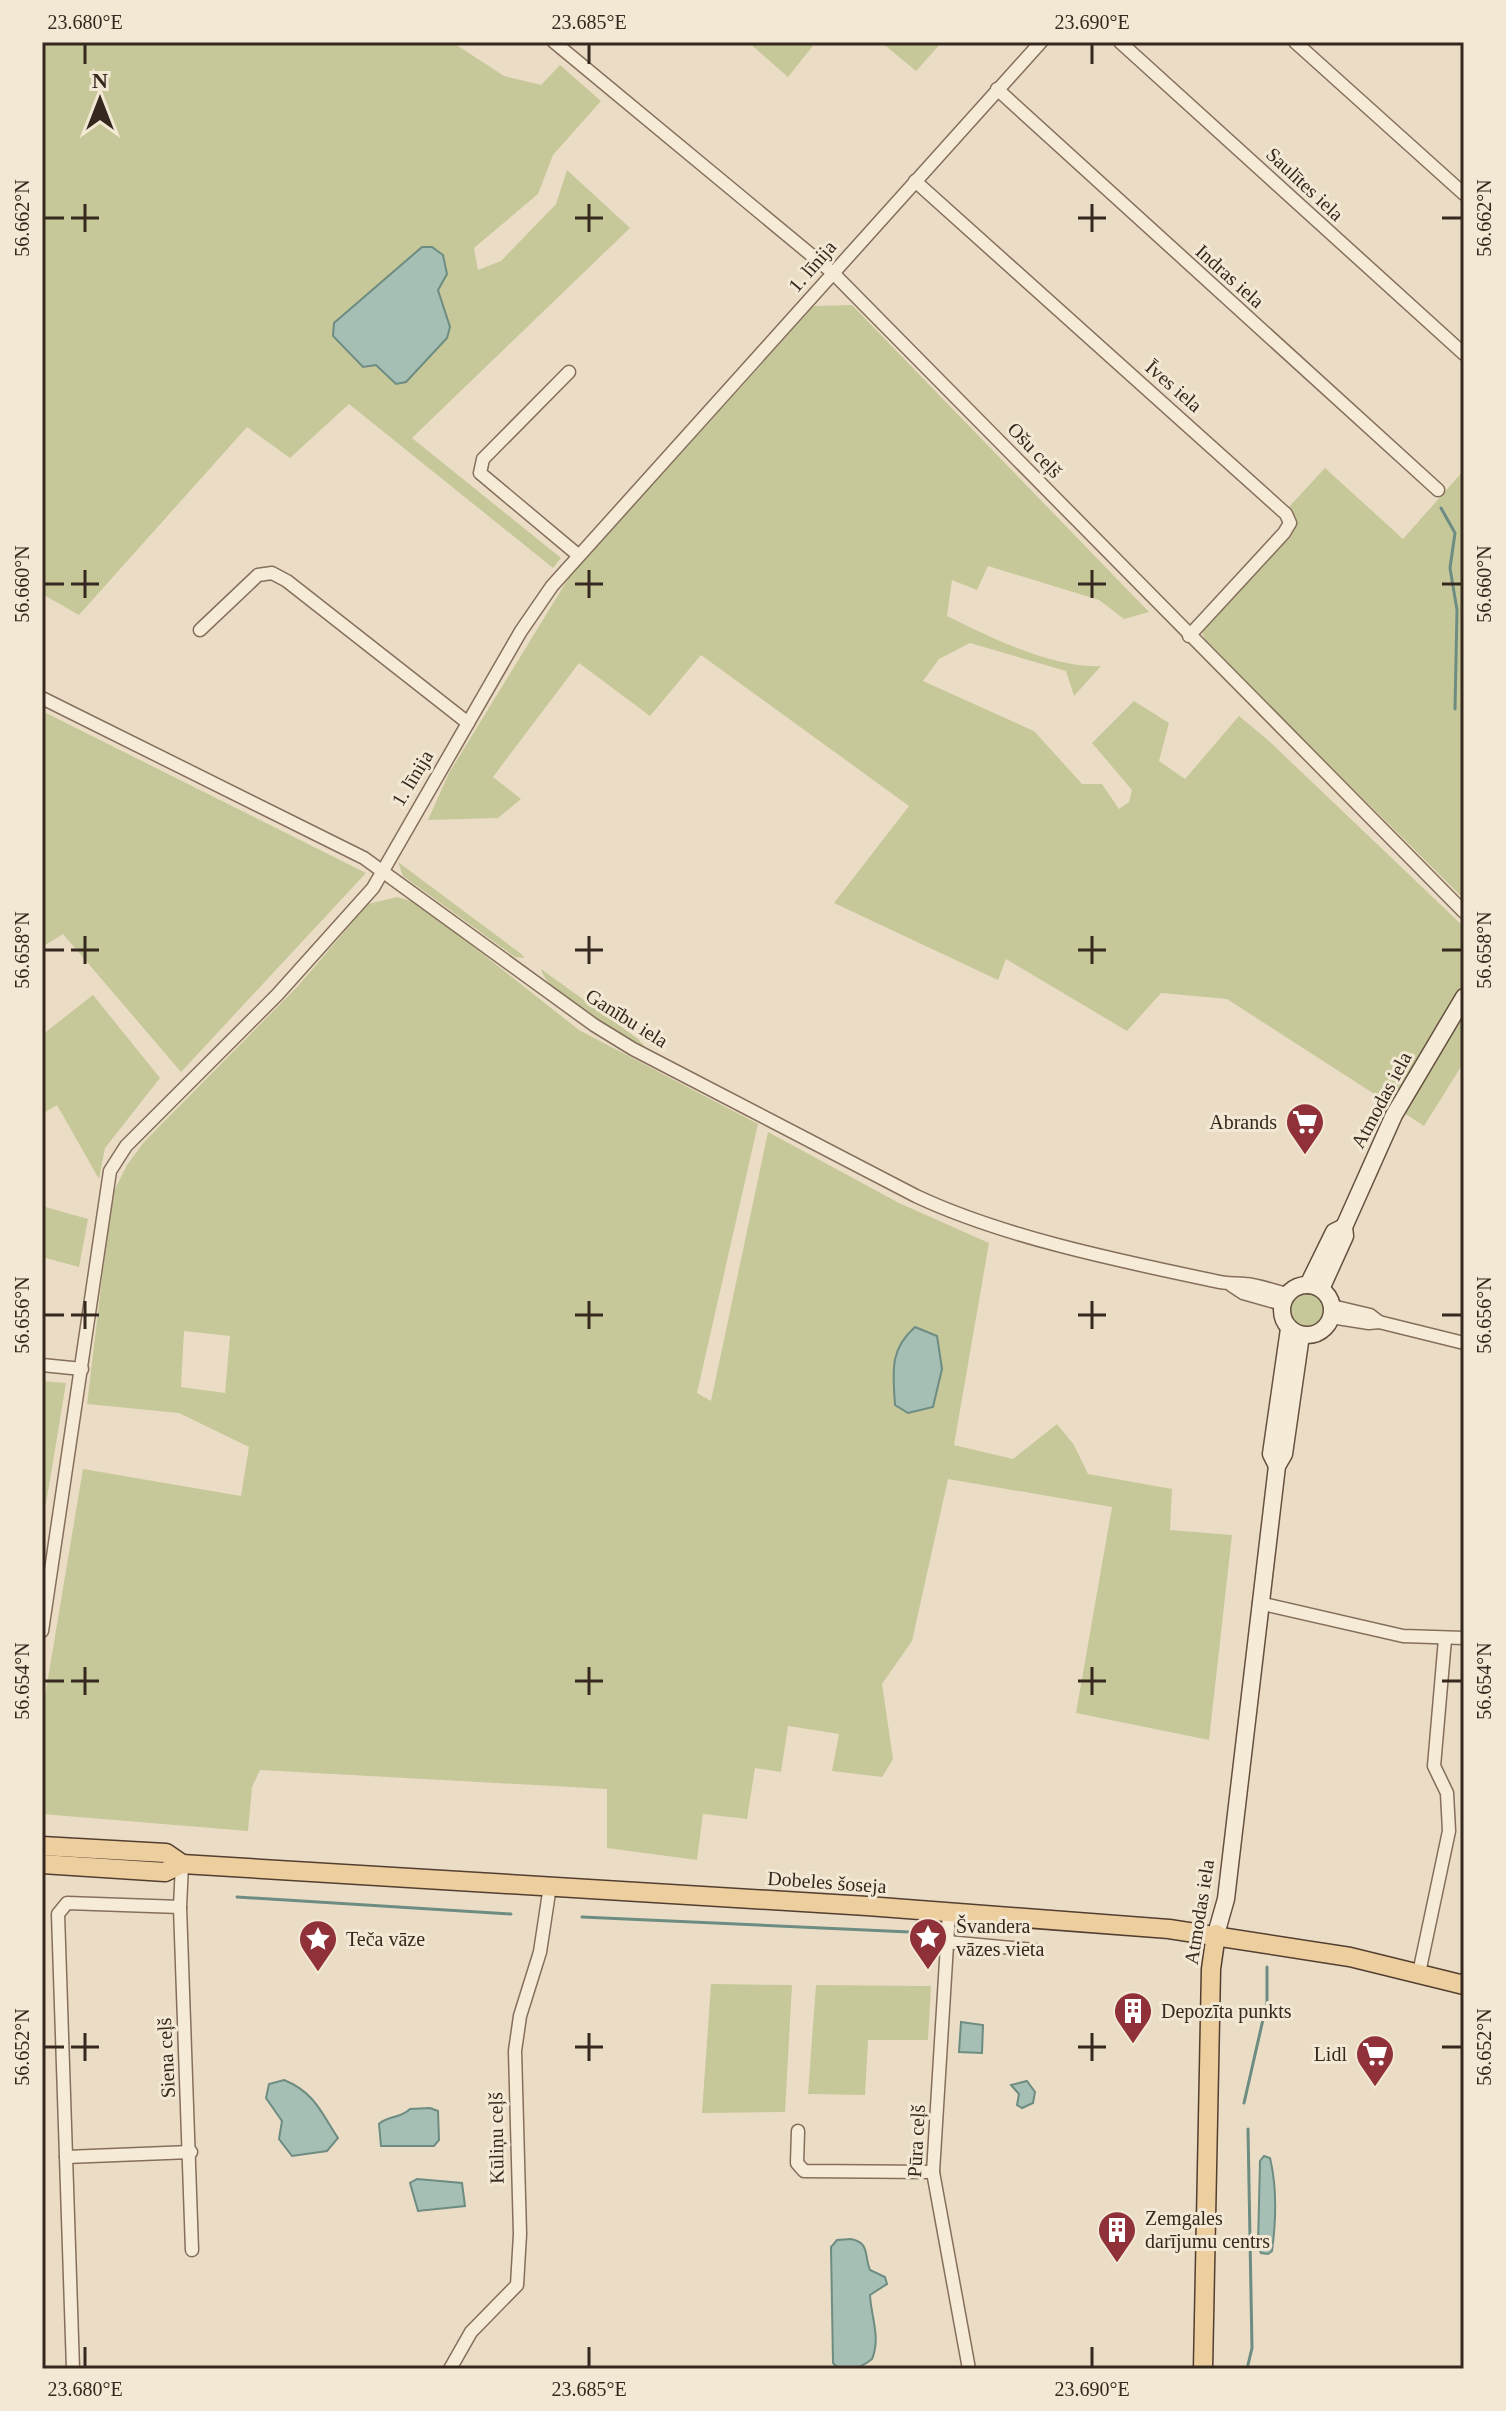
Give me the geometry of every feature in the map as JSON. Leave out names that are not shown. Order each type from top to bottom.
[{"type":"main road","name":"Atmodas iela","points":[[1315,1287],[1334,1232],[1344,1227],[1394,1115],[1464,997]]},
{"type":"main road","points":[[1296,1287],[1315,1287],[1331,1312],[1316,1334],[1295,1332],[1282,1317],[1284,1299],[1296,1287]]},
{"type":"main road","name":"Atmodas iela","points":[[1203,2369],[1211,1969],[1216,1934],[1226,1899],[1277,1466],[1271,1454],[1295,1332]]},
{"type":"main road","name":"Dobeles šoseja","points":[[42,1846],[166,1853],[182,1864]]},
{"type":"main road","name":"Dobeles šoseja","points":[[42,1864],[165,1872],[182,1864],[949,1912],[1216,1934],[1350,1957],[1464,1985]]},
{"type":"street","name":"Ošu ceļš","points":[[554,42],[833,273],[1464,912]]},
{"type":"street","name":"1. līnija","points":[[42,1631],[110,1171],[150,1120],[277,995],[384,871],[401,835],[521,631],[578,555],[686,439],[1041,42]]},
{"type":"street","name":"Saulītes iela","points":[[1120,42],[1464,354]]},
{"type":"street","points":[[1295,42],[1464,194]]},
{"type":"street","name":"Indras iela","points":[[997,89],[1438,490]]},
{"type":"street","name":"Īves iela","points":[[915,181],[1286,514],[1290,523],[1284,533],[1189,636]]},
{"type":"street","points":[[569,372],[483,459],[480,473],[578,555]]},
{"type":"street","points":[[200,630],[258,575],[272,573],[287,581],[468,723]]},
{"type":"street","name":"Ganību iela","points":[[42,698],[384,871],[594,1025],[633,1049],[916,1196],[955,1213],[1036,1237],[1231,1285],[1245,1283],[1284,1299]]},
{"type":"street","points":[[1331,1312],[1464,1343]]},
{"type":"street","points":[[42,1365],[82,1369]]},
{"type":"street","points":[[1259,1603],[1403,1636],[1464,1637]]},
{"type":"street","points":[[1419,1973],[1449,1831],[1447,1793],[1434,1766],[1445,1639]]},
{"type":"street","name":"Siena ceļš","points":[[182,1864],[180,1907],[191,2152],[192,2250]]},
{"type":"street","name":"Kūliņu ceļš","points":[[450,2369],[471,2332],[517,2285],[520,2234],[515,2051],[520,2016],[540,1952],[550,1886]]},
{"type":"street","points":[[73,2369],[58,1914],[67,1903],[180,1907]]},
{"type":"street","name":"Pūra ceļš","points":[[949,1912],[933,2172],[969,2369]]},
{"type":"street","points":[[947,1942],[1035,1950]]},
{"type":"street","points":[[798,2131],[797,2163],[804,2171],[933,2172]]},
{"type":"street","points":[[66,2157],[191,2152]]},
{"type":"green space","points":[[42,42],[452,42],[504,76],[541,85],[560,65],[601,101],[553,155],[538,194],[474,248],[478,270],[501,261],[556,204],[567,170],[630,228],[412,438],[561,558],[553,568],[349,404],[290,458],[247,427],[79,615],[42,594]],"holes":[[[438,289],[450,327],[396,384],[375,365],[362,367],[333,336]]]},
{"type":"green space","points":[[748,42],[816,42],[788,77]]},
{"type":"green space","points":[[881,42],[942,42],[916,71]]},
{"type":"green space","points":[[852,305],[1149,612],[1124,619],[1099,600],[988,566],[977,590],[952,580],[947,616],[1043,657],[1083,666],[1101,666],[1074,696],[1066,671],[970,643],[939,659],[923,681],[1034,731],[1082,784],[1102,784],[1119,809],[1129,802],[1132,790],[1092,743],[1134,701],[1169,723],[1159,761],[1185,779],[1239,716],[1269,741],[1464,927],[1464,1062],[1424,1126],[1227,999],[1161,993],[1127,1031],[1006,959],[998,980],[834,903],[909,806],[701,655],[650,716],[579,663],[493,777],[521,799],[498,818],[428,820],[449,773],[571,574],[814,306]]},
{"type":"green space","points":[[1325,468],[1403,539],[1464,470],[1464,899],[1205,641],[1201,629],[1297,525],[1288,508]]},
{"type":"green space","points":[[42,711],[366,873],[181,1072],[63,934],[42,947]]},
{"type":"green space","points":[[398,862],[525,958],[515,957],[403,876]]},
{"type":"green space","points":[[397,897],[418,903],[579,1030],[758,1124],[697,1393],[711,1401],[768,1132],[899,1203],[989,1243],[954,1445],[1013,1459],[1057,1424],[1074,1445],[1088,1474],[1172,1489],[1170,1530],[1232,1535],[1209,1740],[1076,1713],[1112,1507],[948,1479],[912,1641],[882,1684],[893,1759],[882,1777],[832,1771],[839,1734],[788,1726],[781,1772],[755,1768],[747,1819],[703,1814],[697,1860],[607,1848],[607,1789],[260,1770],[252,1787],[248,1831],[42,1814],[42,1714],[83,1469],[241,1496],[249,1447],[179,1413],[87,1404],[112,1195],[127,1165],[144,1142],[298,986],[368,904]],"holes":[[[184,1331],[230,1336],[225,1393],[181,1387]]]},
{"type":"green space","points":[[541,969],[638,1039],[648,1050],[605,1026],[556,991]]},
{"type":"green space","points":[[93,995],[160,1078],[105,1148],[99,1179],[57,1105],[42,1114],[42,1035]]},
{"type":"green space","points":[[42,1206],[88,1219],[79,1267],[42,1257]]},
{"type":"green space","points":[[1307,1294],[1318,1299],[1323,1310],[1318,1321],[1307,1326],[1296,1321],[1291,1310],[1296,1299]]},
{"type":"green space","points":[[42,1381],[66,1383],[46,1504],[42,1503]]},
{"type":"green space","points":[[711,1984],[792,1985],[785,2112],[702,2113]]},
{"type":"green space","points":[[816,1985],[931,1986],[928,2040],[868,2040],[865,2095],[808,2094]]},
{"type":"shaded area","points":[[422,247],[432,247],[443,255],[447,274],[438,290],[450,327],[447,338],[406,382],[396,384],[376,365],[363,367],[333,336],[334,323]]},
{"type":"shaded area","points":[[915,1327],[937,1336],[942,1369],[933,1407],[908,1413],[895,1405],[894,1362],[901,1344]]},
{"type":"shaded area","points":[[961,2022],[983,2025],[982,2053],[959,2052]]},
{"type":"shaded area","points":[[284,2080],[310,2097],[338,2138],[327,2151],[292,2156],[279,2139],[282,2121],[266,2098],[269,2084]]},
{"type":"shaded area","points":[[1027,2081],[1035,2092],[1033,2103],[1022,2108],[1017,2105],[1019,2094],[1011,2085]]},
{"type":"shaded area","points":[[430,2108],[438,2111],[439,2140],[434,2146],[381,2146],[379,2124],[410,2109]]},
{"type":"shaded area","points":[[1264,2156],[1270,2158],[1275,2192],[1272,2251],[1268,2254],[1261,2253],[1258,2245],[1260,2161]]},
{"type":"shaded area","points":[[417,2179],[462,2183],[465,2206],[418,2211],[410,2183]]},
{"type":"shaded area","points":[[851,2239],[861,2243],[870,2270],[885,2277],[887,2284],[870,2295],[876,2335],[872,2359],[857,2367],[842,2369],[833,2363],[831,2247],[837,2240]]},
{"type":"waterway","points":[[1441,508],[1455,533],[1450,568],[1457,610],[1455,709]]},
{"type":"waterway","points":[[237,1897],[511,1914]]},
{"type":"waterway","points":[[582,1917],[909,1932]]},
{"type":"waterway","points":[[1244,2103],[1267,2002],[1267,1967]]},
{"type":"waterway","points":[[1247,2369],[1252,2348],[1248,2129]]},
{"type":"place","name":"Abrands","points":[[1305,1156]]},
{"type":"place","name":"Švandera vāzes vieta","points":[[928,1971]]},
{"type":"place","name":"Teča vāze","points":[[318,1973]]},
{"type":"place","name":"Depozīta punkts","points":[[1133,2045]]},
{"type":"place","name":"Lidl","points":[[1375,2088]]},
{"type":"place","name":"Zemgales darījumu centrs","points":[[1117,2264]]}]
